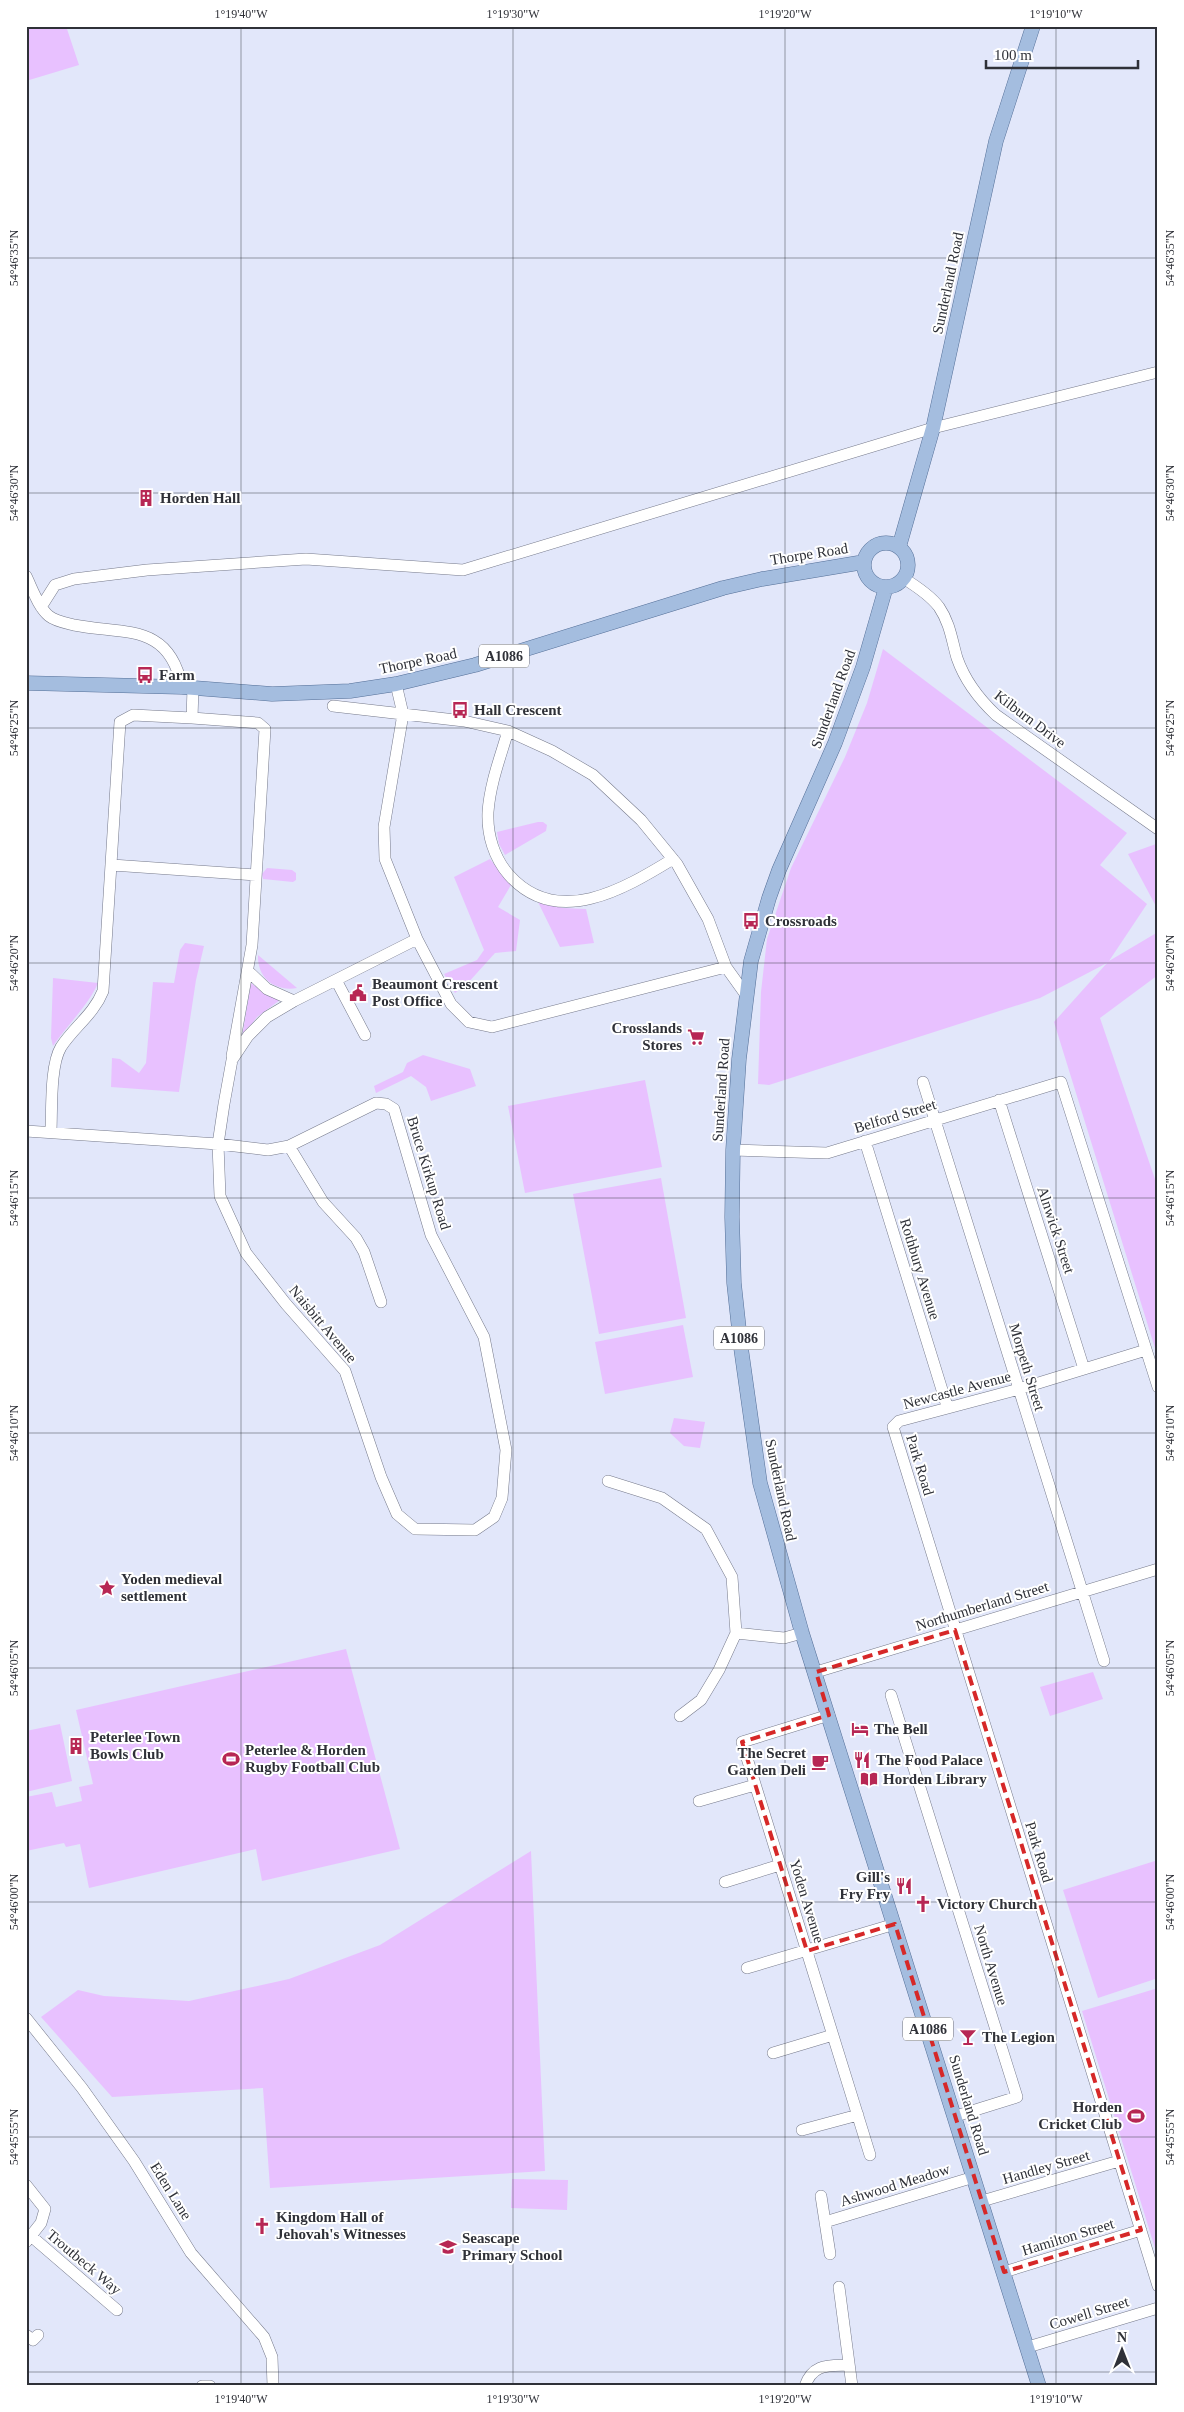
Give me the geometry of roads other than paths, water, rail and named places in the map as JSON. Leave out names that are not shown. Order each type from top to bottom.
[{"type":"main road","name":"Sunderland Road","points":[[899,547],[933,428],[996,141],[1033,26]]},
{"type":"main road","points":[[891,543],[905,553],[908,563],[903,578],[892,586],[886,587],[878,586],[869,579],[864,562],[867,554],[880,544],[891,543]]},
{"type":"main road","name":"Thorpe Road","points":[[26,683],[188,688],[272,694],[307,694],[396,684],[475,665],[723,588],[762,579],[864,562]]},
{"type":"main road","name":"Sunderland Road","points":[[886,587],[864,667],[836,742],[772,888],[751,961],[739,1059],[733,1150],[734,1283],[750,1419],[760,1483],[802,1634],[816,1672],[956,2116],[1039,2386]]},
{"type":"street","points":[[41,607],[55,585],[74,579],[147,570],[306,559],[463,570],[933,428],[1158,372]]},
{"type":"street","points":[[26,576],[41,607],[49,617],[66,623],[132,631],[148,637],[162,648],[176,664],[188,688],[192,718]]},
{"type":"street","name":"Kilburn Drive","points":[[903,578],[929,596],[940,609],[948,622],[958,660],[980,700],[996,715],[1158,830]]},
{"type":"street","points":[[396,684],[403,714],[384,827],[385,859],[417,939],[451,1004],[469,1022],[492,1027],[726,967]]},
{"type":"street","points":[[333,706],[464,721],[508,731],[552,751],[593,776],[642,820],[673,859],[708,919],[726,967],[746,995]]},
{"type":"street","points":[[51,1131],[56,1060],[61,1047],[98,1003],[103,991],[120,722],[133,715],[258,723],[265,729],[252,945],[218,1144]]},
{"type":"street","points":[[508,731],[493,779],[488,814],[491,844],[502,868],[520,888],[551,901],[581,901],[614,892],[673,859]]},
{"type":"street","points":[[112,865],[256,875]]},
{"type":"street","points":[[232,1060],[248,1036],[267,1017],[417,939]]},
{"type":"street","points":[[248,971],[268,990],[294,1002]]},
{"type":"street","points":[[336,980],[365,1035]]},
{"type":"street","name":"Morpeth Street","points":[[923,1082],[1104,1661]]},
{"type":"street","name":"Belford Street","points":[[733,1150],[827,1153],[1061,1082],[1146,1350]]},
{"type":"street","name":"Alnwick Street","points":[[999,1100],[1084,1369]]},
{"type":"street","name":"Bruce Kirkup Road","points":[[26,1131],[51,1131],[218,1144],[268,1150],[289,1146],[376,1103],[386,1104],[394,1109],[431,1235],[484,1337],[506,1450],[502,1498],[494,1517]]},
{"type":"street","name":"Rothbury Avenue","points":[[865,1141],[947,1406]]},
{"type":"street","name":"Naisbitt Avenue","points":[[218,1144],[220,1196],[246,1253],[345,1371],[381,1477],[397,1514],[415,1529],[457,1531],[475,1530],[494,1517]]},
{"type":"street","points":[[289,1146],[323,1202],[356,1238],[364,1252],[381,1302]]},
{"type":"street","points":[[1146,1350],[1158,1387]]},
{"type":"street","name":"Newcastle Avenue","points":[[893,1427],[899,1421],[947,1406],[1019,1389],[1146,1350]]},
{"type":"street","name":"Park Road","points":[[893,1427],[1158,2286]]},
{"type":"street","points":[[608,1481],[662,1498],[706,1529],[732,1577],[736,1634],[719,1670],[701,1700],[680,1716]]},
{"type":"street","name":"Northumberland Street","points":[[816,1672],[1158,1569]]},
{"type":"street","points":[[736,1634],[784,1638],[802,1634]]},
{"type":"street","name":"North Avenue","points":[[891,1695],[1017,2097],[956,2116]]},
{"type":"street","name":"Yoden Avenue","points":[[829,1715],[742,1742],[870,2156]]},
{"type":"street","points":[[699,1801],[755,1785]]},
{"type":"street","points":[[725,1882],[780,1865]]},
{"type":"street","points":[[748,1968],[895,1924]]},
{"type":"street","name":"Eden Lane","points":[[26,2018],[82,2088],[134,2161],[191,2253],[264,2338],[272,2357],[273,2386]]},
{"type":"street","points":[[773,2053],[833,2035]]},
{"type":"street","points":[[802,2130],[858,2115]]},
{"type":"street","name":"Handley Street","points":[[982,2201],[1119,2161]]},
{"type":"street","name":"Ashwood Meadow","points":[[825,2222],[974,2177]]},
{"type":"street","points":[[26,2185],[44,2209],[41,2224],[28,2239]]},
{"type":"street","name":"Ashwood Meadow","points":[[821,2196],[830,2254]]},
{"type":"street","name":"Hamilton Street","points":[[1004,2272],[1141,2230]]},
{"type":"street","name":"Troutbeck Way","points":[[28,2239],[118,2310]]},
{"type":"street","points":[[838,2287],[852,2386]]},
{"type":"street","name":"Cowell Street","points":[[1028,2347],[1158,2308]]},
{"type":"street","points":[[805,2386],[809,2374],[821,2367],[849,2364]]},
{"type":"street","points":[[202,2386],[210,2386]]},
{"type":"place","name":"Horden Hall","points":[[146,498]]},
{"type":"place","name":"Farm","points":[[145,675]]},
{"type":"place","name":"Hall Crescent","points":[[460,710]]},
{"type":"place","name":"Crossroads","points":[[751,921]]},
{"type":"place","name":"Beaumont Crescent Post Office","points":[[358,993]]},
{"type":"place","name":"Crosslands Stores","points":[[696,1037]]},
{"type":"place","name":"Yoden medieval settlement","points":[[107,1588]]},
{"type":"place","name":"The Bell","points":[[860,1729]]},
{"type":"place","name":"Peterlee Town Bowls Club","points":[[76,1746]]},
{"type":"place","name":"Peterlee & Horden Rugby Football Club","points":[[231,1759]]},
{"type":"place","name":"The Food Palace","points":[[862,1760]]},
{"type":"place","name":"The Secret Garden Deli","points":[[820,1762]]},
{"type":"place","name":"Horden Library","points":[[869,1779]]},
{"type":"place","name":"Gill's Fry Fry","points":[[904,1886]]},
{"type":"place","name":"Victory Church","points":[[923,1904]]},
{"type":"place","name":"The Legion","points":[[968,2037]]},
{"type":"place","name":"Horden Cricket Club","points":[[1136,2116]]},
{"type":"place","name":"Kingdom Hall of Jehovah's Witnesses","points":[[262,2226]]},
{"type":"place","name":"Seascape Primary School","points":[[448,2247]]}]
